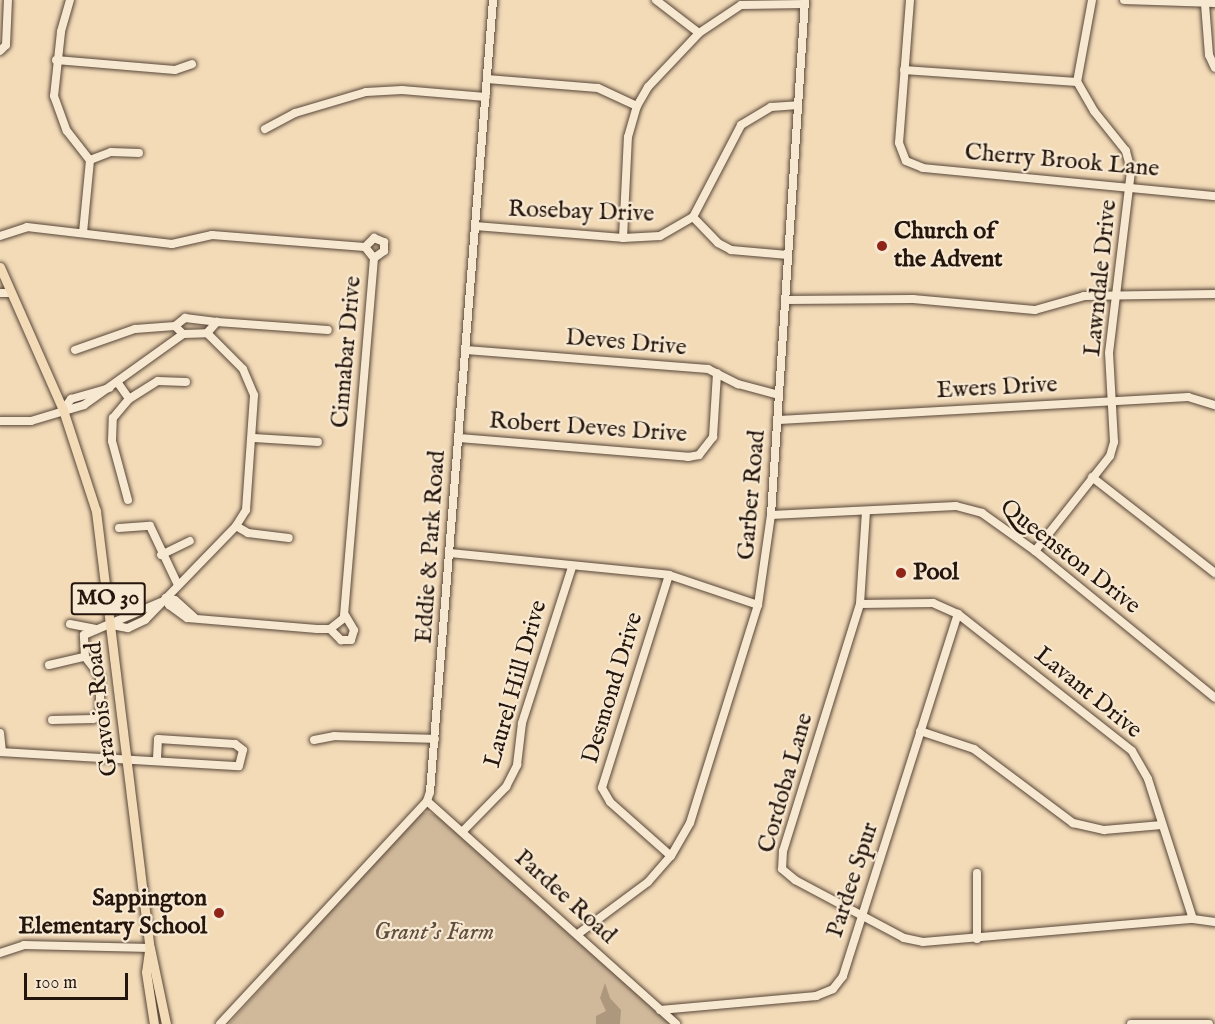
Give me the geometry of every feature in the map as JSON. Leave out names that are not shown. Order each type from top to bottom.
[{"type":"main road","name":"Gravois Road","points":[[0,267],[63,410],[96,511],[112,625],[150,948],[166,1024]]},
{"type":"main road","name":"Gravois Road","points":[[150,948],[146,972],[154,1024]]},
{"type":"street","points":[[3,48],[8,0]]},
{"type":"street","points":[[70,0],[56,60],[54,96],[67,131],[90,160],[83,233]]},
{"type":"street","name":"Eddie & Park Road","points":[[426,801],[435,739],[494,0]]},
{"type":"street","points":[[656,0],[699,33]]},
{"type":"street","points":[[910,0],[904,69],[1077,82],[1092,0]]},
{"type":"street","points":[[1124,0],[1215,3]]},
{"type":"street","points":[[623,238],[628,137],[637,106],[648,87],[699,33],[741,5],[805,2]]},
{"type":"street","name":"Garber Road","points":[[578,934],[648,882],[671,856],[690,823],[758,605],[771,515],[779,420],[805,2]]},
{"type":"street","points":[[1205,4],[1209,55],[1215,68]]},
{"type":"street","points":[[56,60],[175,70],[192,64]]},
{"type":"street","name":"Cherry Brook Lane","points":[[904,69],[899,143],[906,161],[923,168],[1130,186],[1215,196]]},
{"type":"street","points":[[487,79],[598,88],[637,106]]},
{"type":"street","name":"Lawndale Drive","points":[[1035,551],[1113,449],[1110,353],[1131,170],[1126,151],[1094,111],[1077,82]]},
{"type":"street","points":[[265,129],[296,113],[366,92],[402,90],[486,97]]},
{"type":"street","points":[[788,255],[731,250],[718,243],[693,217],[741,125],[771,107],[798,105]]},
{"type":"street","points":[[90,160],[111,152],[140,153]]},
{"type":"street","name":"Rosebay Drive","points":[[475,226],[623,238],[660,236],[693,217]]},
{"type":"street","name":"Cinnabar Drive","points":[[0,236],[27,227],[172,244],[212,235],[365,247],[374,258],[345,615],[339,624],[330,629],[341,640],[351,640],[354,630],[345,615]]},
{"type":"street","points":[[365,247],[374,238],[384,242],[384,251],[374,258]]},
{"type":"street","points":[[0,293],[11,293]]},
{"type":"street","points":[[786,300],[913,299],[1035,310],[1084,296],[1215,294]]},
{"type":"street","points":[[75,350],[135,329],[175,326],[186,318],[328,330]]},
{"type":"street","points":[[0,421],[32,421],[63,410],[71,399],[109,388],[118,383],[183,334],[207,333],[217,322]]},
{"type":"street","points":[[175,326],[183,334]]},
{"type":"street","points":[[52,720],[93,719],[100,715],[100,676],[85,657],[84,635],[95,629],[112,625],[128,628],[145,620],[236,526],[246,510],[254,438],[252,382],[207,333]]},
{"type":"street","name":"Deves Drive","points":[[466,350],[708,369],[738,384],[779,395]]},
{"type":"street","name":"Robert Deves Drive","points":[[459,438],[688,458],[699,455],[713,437],[717,373]]},
{"type":"street","points":[[128,501],[111,428],[113,418],[129,399],[158,381],[186,382]]},
{"type":"street","points":[[118,383],[129,399]]},
{"type":"street","name":"Ewers Drive","points":[[779,420],[1188,397],[1215,405]]},
{"type":"street","points":[[254,438],[318,442]]},
{"type":"street","points":[[1092,477],[1215,573]]},
{"type":"street","name":"Queenston Drive","points":[[771,515],[956,506],[982,513],[1035,551],[1215,698]]},
{"type":"street","name":"Cordoba Lane","points":[[866,511],[860,604],[781,858],[782,869],[795,880],[904,938],[923,942],[1193,919],[1215,922]]},
{"type":"street","points":[[119,528],[150,526],[161,555],[178,585]]},
{"type":"street","points":[[236,526],[248,533],[290,538]]},
{"type":"street","points":[[161,555],[190,541]]},
{"type":"street","points":[[450,553],[669,576],[758,605]]},
{"type":"street","name":"Laurel Hill Drive","points":[[463,831],[506,787],[517,765],[522,723],[572,567]]},
{"type":"street","name":"Desmond Drive","points":[[669,576],[603,788],[610,802],[671,856]]},
{"type":"street","points":[[112,625],[125,614],[164,600]]},
{"type":"street","points":[[164,600],[183,616],[330,629]]},
{"type":"street","name":"Lavant Drive","points":[[860,604],[933,603],[958,614],[1132,751],[1148,779],[1193,919]]},
{"type":"street","name":"Pardee Spur","points":[[660,1010],[816,996],[833,989],[843,976],[958,614]]},
{"type":"street","points":[[70,624],[95,629]]},
{"type":"street","points":[[49,664],[85,657]]},
{"type":"street","points":[[920,731],[974,748],[1073,823],[1104,830],[1162,825]]},
{"type":"street","points":[[0,733],[1,752],[128,761],[157,759],[239,766],[244,760],[243,750],[235,744],[158,740],[157,759]]},
{"type":"street","points":[[314,740],[335,736],[435,739]]},
{"type":"street","points":[[224,1022],[426,801]]},
{"type":"street","name":"Pardee Road","points":[[426,801],[463,831],[676,1024]]},
{"type":"street","points":[[977,873],[977,939]]},
{"type":"street","points":[[0,953],[24,945],[150,948]]},
{"type":"street","points":[[1131,1024],[1209,1024]]},
{"type":"green space","name":"Grant's Farm","points":[[427,812],[442,818],[672,1024],[229,1024],[373,863],[419,814]]},
{"type":"shaded area","points":[[605,983],[610,998],[621,1010],[620,1024],[596,1024],[596,1016],[606,1011],[600,998]]},
{"type":"place","name":"Church of the Advent","points":[[882,246]]},
{"type":"place","name":"Pool","points":[[901,573]]},
{"type":"place","name":"Sappington Elementary School","points":[[219,913]]}]
